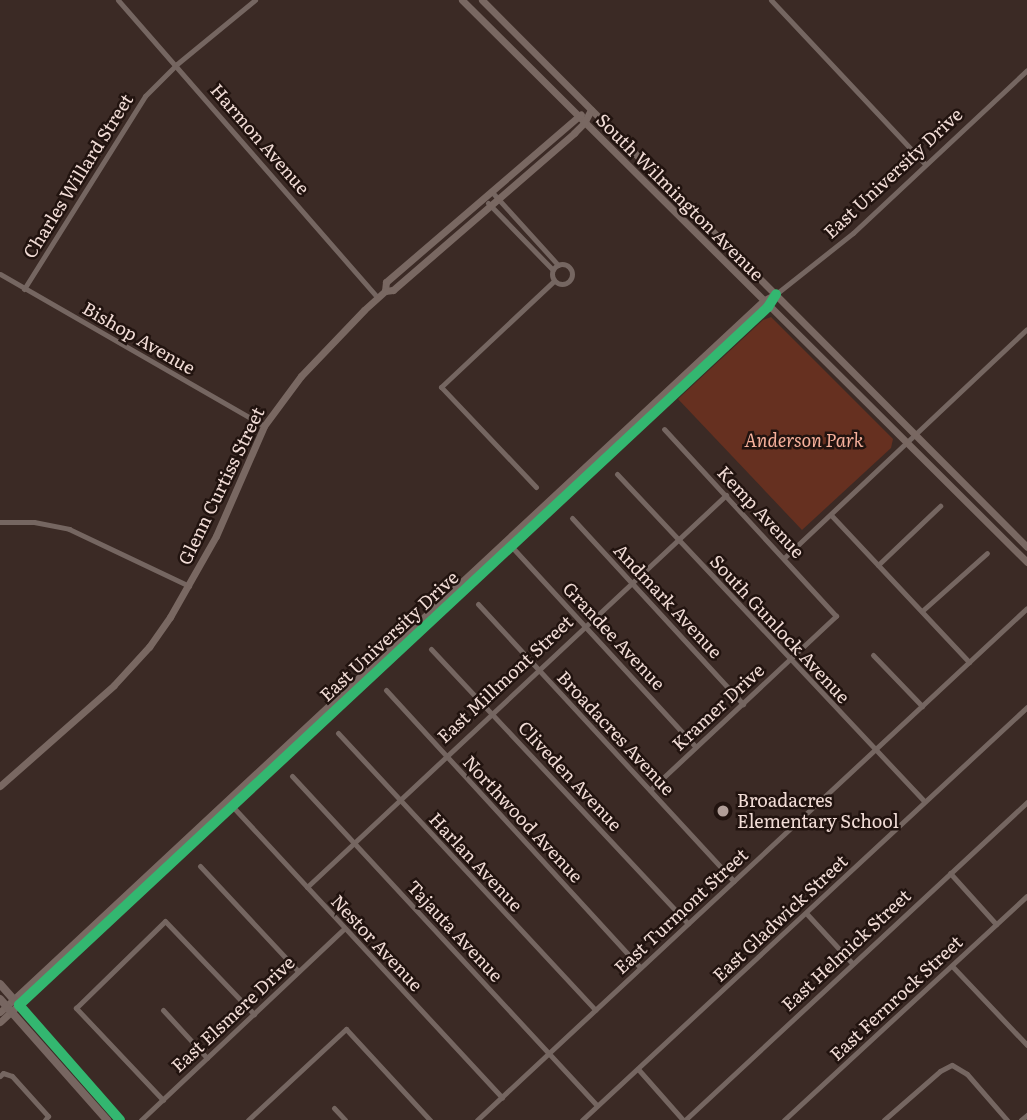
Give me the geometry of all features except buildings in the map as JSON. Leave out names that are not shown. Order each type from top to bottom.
[{"type":"main road","points":[[0,984],[120,1120]]},
{"type":"main road","points":[[4,1008],[107,1120]]},
{"type":"street","name":"Harmon Avenue","points":[[118,0],[177,64],[378,298]]},
{"type":"street","name":"Charles Willard Street","points":[[24,289],[145,96],[177,64],[255,0]]},
{"type":"street","name":"South Wilmington Avenue","points":[[462,0],[1027,562]]},
{"type":"street","name":"South Wilmington Avenue","points":[[482,0],[1027,547]]},
{"type":"street","points":[[771,0],[925,164]]},
{"type":"street","name":"East University Drive","points":[[0,1022],[4,1008],[16,1002],[765,304],[853,233],[1027,70]]},
{"type":"street","name":"Glenn Curtiss Street","points":[[385,292],[386,282],[577,116],[591,110]]},
{"type":"street","name":"Glenn Curtiss Street","points":[[0,786],[138,661],[170,617],[216,537],[264,426],[301,376],[345,327],[385,292],[393,290],[498,199],[584,123],[591,110]]},
{"type":"street","points":[[491,191],[558,265],[569,268],[572,275],[565,284],[554,281]]},
{"type":"street","points":[[483,198],[553,270],[554,281]]},
{"type":"street","points":[[553,270],[558,265]]},
{"type":"street","name":"Bishop Avenue","points":[[0,274],[264,426]]},
{"type":"street","points":[[536,487],[441,387],[554,281]]},
{"type":"street","points":[[785,557],[1027,329]]},
{"type":"street","name":"Kemp Avenue","points":[[664,429],[785,557],[836,616]]},
{"type":"street","name":"South Gunlock Avenue","points":[[617,474],[924,801]]},
{"type":"street","name":"East Millmont Street","points":[[307,887],[491,711],[726,495]]},
{"type":"street","points":[[878,565],[940,506]]},
{"type":"street","points":[[831,515],[969,662]]},
{"type":"street","name":"Andmark Avenue","points":[[572,518],[743,704]]},
{"type":"street","points":[[0,522],[34,522],[69,529],[189,586]]},
{"type":"street","name":"Grandee Avenue","points":[[509,543],[695,746]]},
{"type":"street","points":[[922,611],[988,553]]},
{"type":"street","name":"Broadacres Avenue","points":[[478,604],[734,881]]},
{"type":"street","name":"East Turmont Street","points":[[477,1120],[1027,608]]},
{"type":"street","name":"Kramer Drive","points":[[650,790],[836,616]]},
{"type":"street","name":"Cliveden Avenue","points":[[431,649],[688,924]]},
{"type":"street","points":[[873,655],[922,706]]},
{"type":"street","name":"Northwood Avenue","points":[[386,690],[640,967]]},
{"type":"street","name":"East Gladwick Street","points":[[582,1120],[1027,706]]},
{"type":"street","name":"Harlan Avenue","points":[[338,733],[595,1010]]},
{"type":"street","name":"Tajauta Avenue","points":[[292,776],[597,1105]]},
{"type":"street","name":"East Helmick Street","points":[[684,1120],[1027,802]]},
{"type":"street","name":"Nestor Avenue","points":[[230,804],[502,1097]]},
{"type":"street","points":[[200,866],[298,971]]},
{"type":"street","points":[[950,873],[996,924]]},
{"type":"street","name":"East Fernrock Street","points":[[784,1120],[1027,896]]},
{"type":"street","points":[[806,913],[852,963]]},
{"type":"street","points":[[163,1100],[76,1007],[165,921],[254,1014]]},
{"type":"street","name":"East Elsmere Drive","points":[[141,1120],[344,929]]},
{"type":"street","points":[[952,966],[1027,1045]]},
{"type":"street","points":[[163,1010],[207,1058]]},
{"type":"street","points":[[248,1120],[346,1029],[430,1120]]},
{"type":"street","points":[[884,1120],[940,1071],[952,1065],[967,1074],[1007,1120]]},
{"type":"street","points":[[638,1069],[684,1120]]},
{"type":"street","points":[[1,1074],[12,1076],[47,1118]]},
{"type":"street","points":[[334,1108],[345,1120]]},
{"type":"street","points":[[1021,1120],[1027,1115]]},
{"type":"green space","name":"Anderson Park","points":[[771,317],[893,439],[891,448],[802,530],[678,399],[763,320]]},
{"type":"cycle path","points":[[120,1120],[19,1005],[768,307],[776,294]]},
{"type":"place","name":"Broadacres Elementary School","points":[[723,811]]}]
